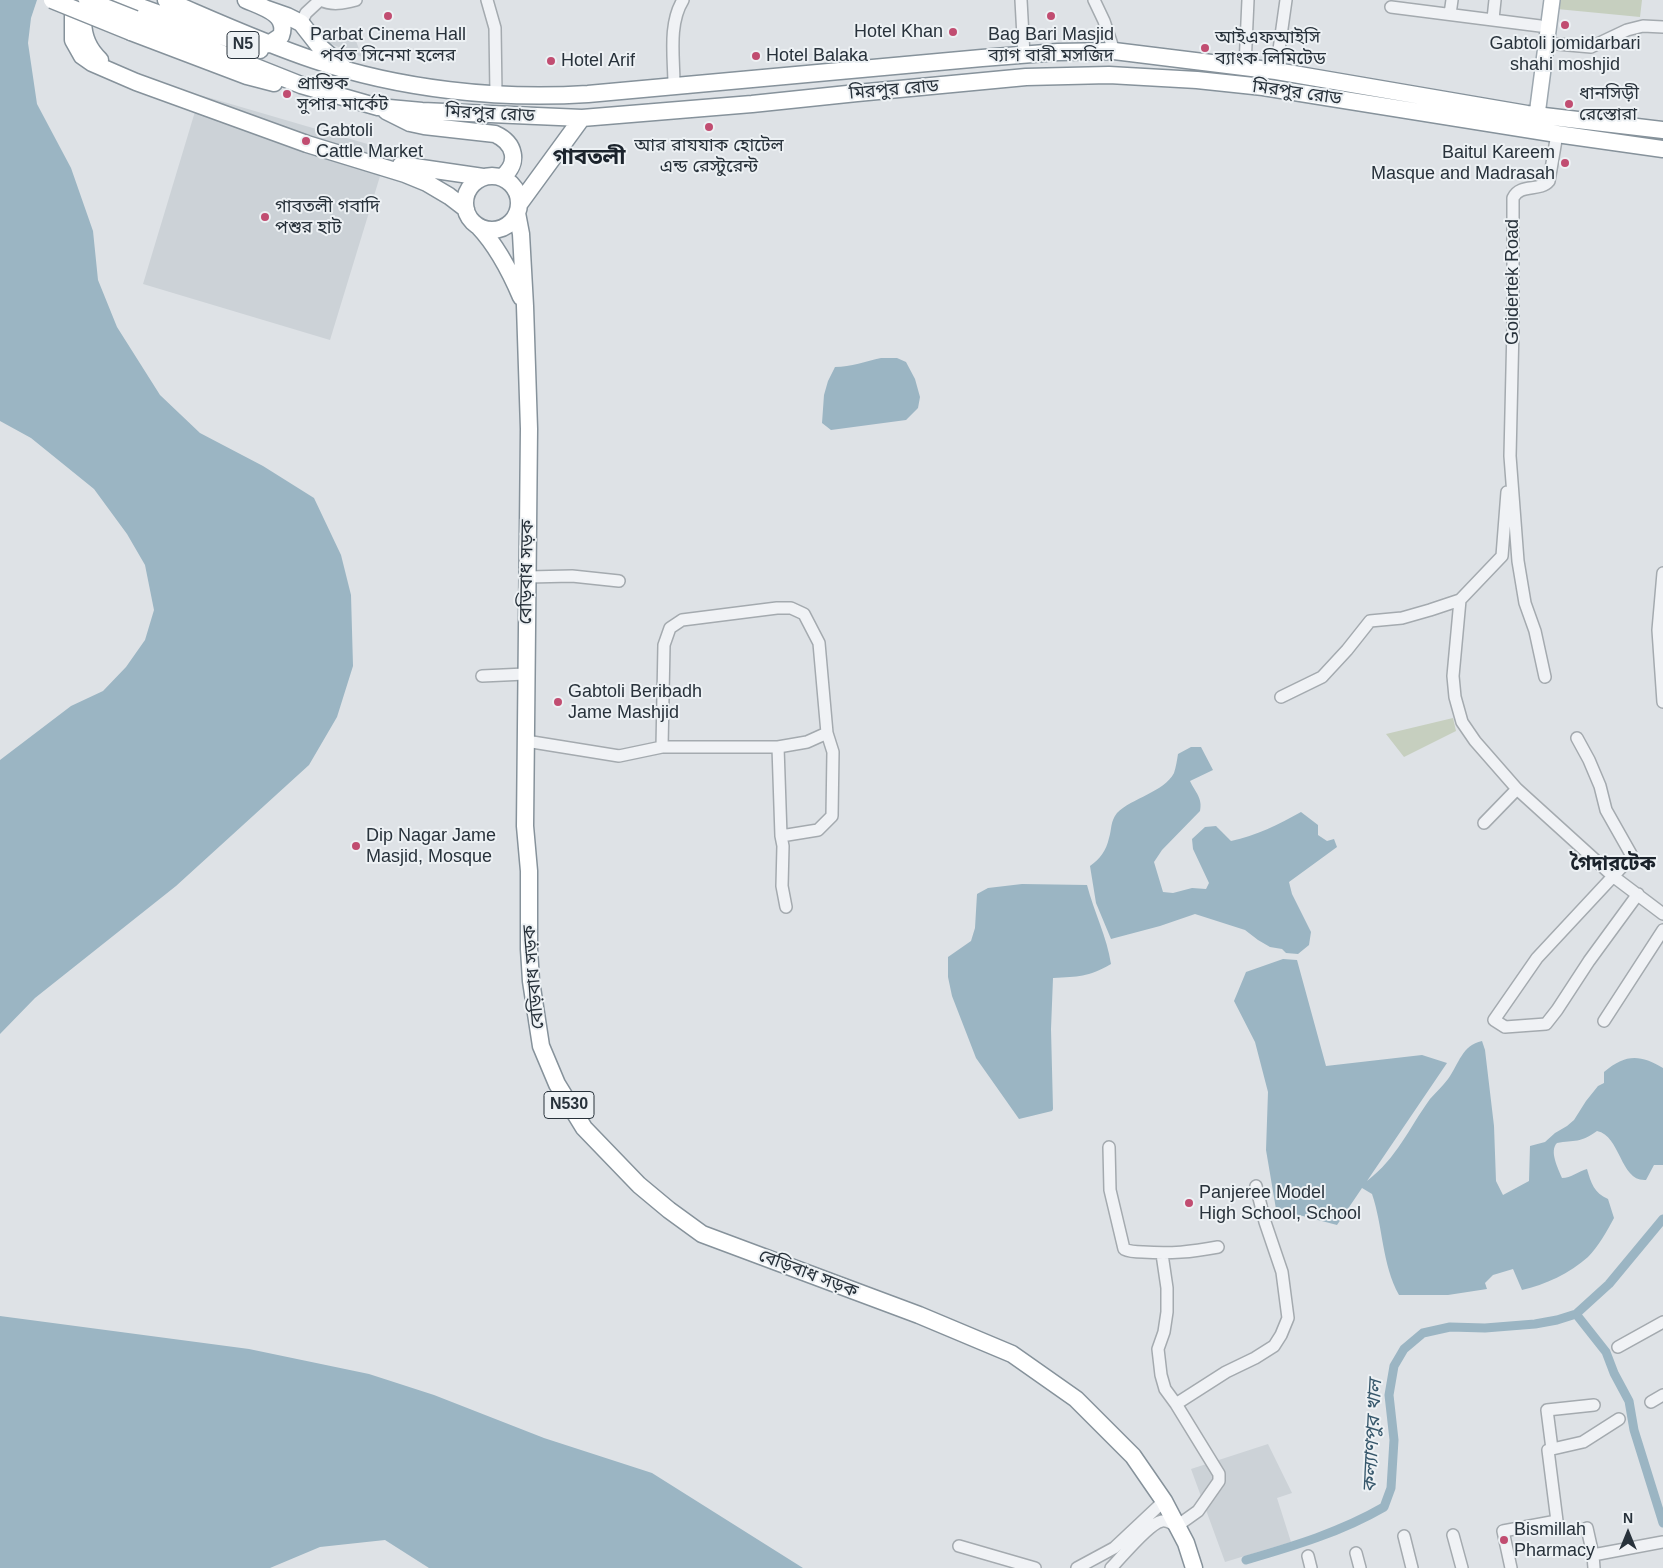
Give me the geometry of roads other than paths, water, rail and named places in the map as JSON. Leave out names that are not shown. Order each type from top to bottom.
[{"type":"highway","points":[[52,0],[135,19]]},
{"type":"highway","points":[[77,0],[73,13],[73,40],[82,56],[92,63],[136,82],[307,144],[405,174],[428,183],[466,209]]},
{"type":"highway","points":[[87,0],[84,18],[86,38],[93,54],[101,61],[349,151],[398,164],[483,177]]},
{"type":"highway","name":"N5","points":[[87,0],[135,19],[250,47],[318,69],[349,71]]},
{"type":"highway","name":"N5","points":[[121,0],[135,19]]},
{"type":"highway","name":"মিরপুর রোড","points":[[166,0],[269,44],[349,71],[403,83],[496,94],[561,96],[1058,52],[1114,51],[1276,70],[1532,122],[1557,134],[1663,150]]},
{"type":"highway","points":[[246,0],[301,23],[328,54],[349,71]]},
{"type":"highway","points":[[250,47],[269,44],[280,36],[283,27],[280,18],[267,9]]},
{"type":"highway","name":"মিরপুর রোড","points":[[135,19],[301,85],[378,107],[422,111],[582,118],[752,104],[1026,77],[1110,76],[1197,80],[1263,87],[1532,122],[1663,130]]},
{"type":"highway","points":[[378,107],[410,123],[495,134],[504,138],[512,151],[512,159],[507,173],[502,177]]},
{"type":"highway","points":[[518,208],[515,187],[502,177],[492,175],[476,180],[470,186],[465,201],[466,209],[472,221],[478,226],[496,230],[505,227],[512,221],[518,208],[582,118]]},
{"type":"highway","name":"বেড়িবাধ সড়ক","points":[[518,208],[525,306],[529,429],[525,674],[525,826],[529,871],[529,949],[535,1012],[541,1046],[549,1067],[570,1108],[584,1128],[639,1185],[702,1234],[919,1315],[1012,1354],[1082,1406],[1133,1456],[1164,1501],[1186,1543],[1194,1568]]},
{"type":"highway","name":"বেড়িবাধ সড়ক","points":[[478,226],[490,239],[498,252],[515,282],[525,306]]},
{"type":"main road","points":[[1532,122],[1544,0]]},
{"type":"main road","points":[[1532,122],[1552,0]]},
{"type":"street","points":[[301,23],[306,13],[320,0],[339,4],[356,0]]},
{"type":"street","points":[[487,0],[495,28],[496,94]]},
{"type":"street","points":[[674,85],[676,15],[684,0]]},
{"type":"street","points":[[1022,0],[1024,55]]},
{"type":"street","points":[[1094,0],[1114,51]]},
{"type":"street","points":[[1245,66],[1248,0]]},
{"type":"street","points":[[1276,70],[1286,0]]},
{"type":"street","points":[[1450,14],[1452,0]]},
{"type":"street","points":[[1493,19],[1495,0]]},
{"type":"street","points":[[1391,7],[1540,26]]},
{"type":"street","points":[[1546,42],[1591,47],[1635,28],[1643,26],[1663,27]]},
{"type":"street","name":"Goidertek Road","points":[[1460,600],[1502,556],[1510,456],[1514,327],[1513,198],[1520,190],[1543,186],[1549,181],[1557,134]]},
{"type":"street","name":"Goidertek Road","points":[[1510,456],[1518,561],[1525,603],[1535,631],[1546,677]]},
{"type":"street","points":[[1663,573],[1658,630],[1663,702]]},
{"type":"street","points":[[528,577],[572,576],[619,581]]},
{"type":"street","points":[[1280,697],[1322,678],[1370,621],[1402,618],[1460,600],[1453,676],[1455,697],[1462,722],[1475,741],[1517,788],[1614,877],[1663,914]]},
{"type":"street","points":[[662,747],[664,645],[670,628],[682,620],[777,608],[791,608],[804,614],[819,643],[827,733],[833,752],[832,816],[818,830],[781,836]]},
{"type":"street","points":[[482,676],[525,674]]},
{"type":"street","points":[[526,741],[619,756],[662,747],[778,747],[808,742],[827,733]]},
{"type":"street","points":[[1577,738],[1593,769],[1606,810],[1632,856],[1538,958],[1494,1020],[1505,1026],[1546,1024],[1589,960],[1638,894]]},
{"type":"street","points":[[778,747],[783,846],[782,886],[786,907]]},
{"type":"street","points":[[1484,823],[1517,788]]},
{"type":"street","points":[[1604,1021],[1663,930]]},
{"type":"street","points":[[1109,1147],[1110,1190],[1124,1249],[1162,1254],[1187,1253],[1218,1247]]},
{"type":"street","points":[[1176,1404],[1226,1372],[1255,1358],[1274,1346],[1288,1318],[1282,1272],[1264,1222],[1256,1186]]},
{"type":"street","points":[[1111,1568],[1133,1544],[1159,1522],[1165,1521],[1177,1526],[1198,1510],[1220,1477],[1165,1389],[1161,1374],[1158,1349],[1164,1332],[1167,1312],[1167,1288],[1162,1254]]},
{"type":"street","points":[[1618,1347],[1663,1322]]},
{"type":"street","points":[[1651,1402],[1663,1395]]},
{"type":"street","points":[[1552,1449],[1547,1410],[1594,1404]]},
{"type":"street","points":[[1511,1568],[1503,1531],[1557,1521],[1548,1450],[1583,1442],[1619,1418]]},
{"type":"street","points":[[1077,1568],[1114,1548],[1164,1501]]},
{"type":"street","points":[[1587,1528],[1594,1568]]},
{"type":"street","points":[[1452,1535],[1462,1568]]},
{"type":"street","points":[[1404,1536],[1412,1568]]},
{"type":"street","points":[[1592,1555],[1660,1542]]},
{"type":"street","points":[[959,1546],[1035,1568]]},
{"type":"street","points":[[1356,1553],[1360,1568]]},
{"type":"street","points":[[1308,1556],[1311,1568]]},
{"type":"water","points":[[0,0],[37,0],[31,18],[28,43],[37,104],[71,168],[93,231],[98,280],[117,327],[160,395],[200,433],[263,466],[314,498],[341,555],[351,595],[353,666],[337,717],[309,765],[176,886],[35,998],[0,1034],[0,760],[71,706],[103,691],[126,667],[145,640],[154,610],[145,565],[127,534],[94,489],[31,438],[0,421]]},
{"type":"water","points":[[881,358],[897,358],[906,362],[915,379],[920,397],[918,408],[906,420],[831,430],[822,423],[824,395],[835,367]]},
{"type":"water","points":[[1191,747],[1201,747],[1213,770],[1190,781],[1200,802],[1200,811],[1162,850],[1154,862],[1163,892],[1173,893],[1192,888],[1206,889],[1209,883],[1193,849],[1192,839],[1205,827],[1216,826],[1231,841],[1258,833],[1301,812],[1318,825],[1318,835],[1327,841],[1334,839],[1337,847],[1289,882],[1292,894],[1311,932],[1309,945],[1298,954],[1286,953],[1282,949],[1270,947],[1245,930],[1195,914],[1160,926],[1111,939],[1096,903],[1090,866],[1104,851],[1108,843],[1112,822],[1117,813],[1169,780],[1174,773],[1178,754]]},
{"type":"water","points":[[1022,884],[1087,885],[1107,944],[1111,964],[1089,974],[1053,978],[1051,1029],[1053,1109],[1052,1111],[1019,1119],[976,1058],[952,996],[948,977],[948,957],[971,941],[975,928],[977,894],[988,888]]},
{"type":"water","points":[[1283,959],[1297,960],[1326,1066],[1422,1055],[1447,1063],[1367,1181],[1395,1153],[1430,1099],[1448,1079],[1465,1051],[1475,1043],[1482,1041],[1485,1050],[1494,1126],[1496,1181],[1503,1195],[1529,1181],[1530,1146],[1545,1142],[1574,1120],[1598,1086],[1604,1083],[1604,1072],[1626,1059],[1640,1058],[1663,1068],[1663,1165],[1654,1165],[1646,1180],[1637,1179],[1625,1167],[1611,1141],[1597,1131],[1582,1139],[1557,1143],[1554,1155],[1562,1178],[1587,1169],[1594,1187],[1599,1194],[1608,1199],[1614,1218],[1599,1244],[1588,1257],[1557,1278],[1522,1290],[1513,1269],[1493,1275],[1485,1283],[1487,1289],[1448,1295],[1399,1295],[1389,1271],[1372,1194],[1362,1188],[1337,1225],[1276,1209],[1266,1150],[1268,1092],[1255,1042],[1234,1001],[1246,972]]},
{"type":"water","points":[[0,1316],[249,1349],[369,1374],[434,1395],[544,1438],[652,1473],[803,1568],[429,1568],[385,1540],[320,1547],[270,1568],[0,1568]]},
{"type":"waterway","name":"কল্যাণপুর খাল","points":[[1246,1560],[1334,1531],[1384,1507],[1391,1488],[1394,1440],[1389,1395],[1394,1366],[1404,1349],[1423,1333],[1450,1327],[1485,1328],[1535,1324],[1576,1314],[1609,1284],[1663,1219]]},
{"type":"waterway","points":[[1576,1314],[1606,1352],[1614,1373],[1629,1401],[1634,1430],[1663,1523]]},
{"type":"place","name":"Parbat Cinema Hall পর্বত সিনেমা হলের","points":[[388,16]]},
{"type":"place","name":"Bag Bari Masjid ব্যাগ বারী মসজিদ","points":[[1051,16]]},
{"type":"place","name":"Gabtoli jomidarbari shahi moshjid","points":[[1565,25]]},
{"type":"place","name":"Hotel Khan","points":[[953,32]]},
{"type":"place","name":"আইএফআইসি ব্যাংক লিমিটেড","points":[[1205,48]]},
{"type":"place","name":"Hotel Balaka","points":[[756,56]]},
{"type":"place","name":"Hotel Arif","points":[[551,61]]},
{"type":"place","name":"প্রান্তিক সুপার মার্কেট","points":[[287,94]]},
{"type":"place","name":"ধানসিড়ী রেস্তোরা","points":[[1569,104]]},
{"type":"place","name":"আর রাযযাক হোটেল এন্ড রেস্টুরেন্ট","points":[[709,127]]},
{"type":"place","name":"Gabtoli Cattle Market","points":[[306,141]]},
{"type":"place","name":"Baitul Kareem Masque and Madrasah","points":[[1565,163]]},
{"type":"place","name":"গাবতলী গবাদি পশুর হাট","points":[[265,217]]},
{"type":"place","name":"Gabtoli Beribadh Jame Mashjid","points":[[558,702]]},
{"type":"place","name":"Dip Nagar Jame Masjid, Mosque","points":[[356,846]]},
{"type":"place","name":"Panjeree Model High School, School","points":[[1189,1203]]},
{"type":"place","name":"Bismillah Pharmacy","points":[[1504,1540]]},
{"type":"district","name":"গাবতলী","points":[[589,158]]},
{"type":"district","name":"গৈদারটেক","points":[[1613,864]]}]
